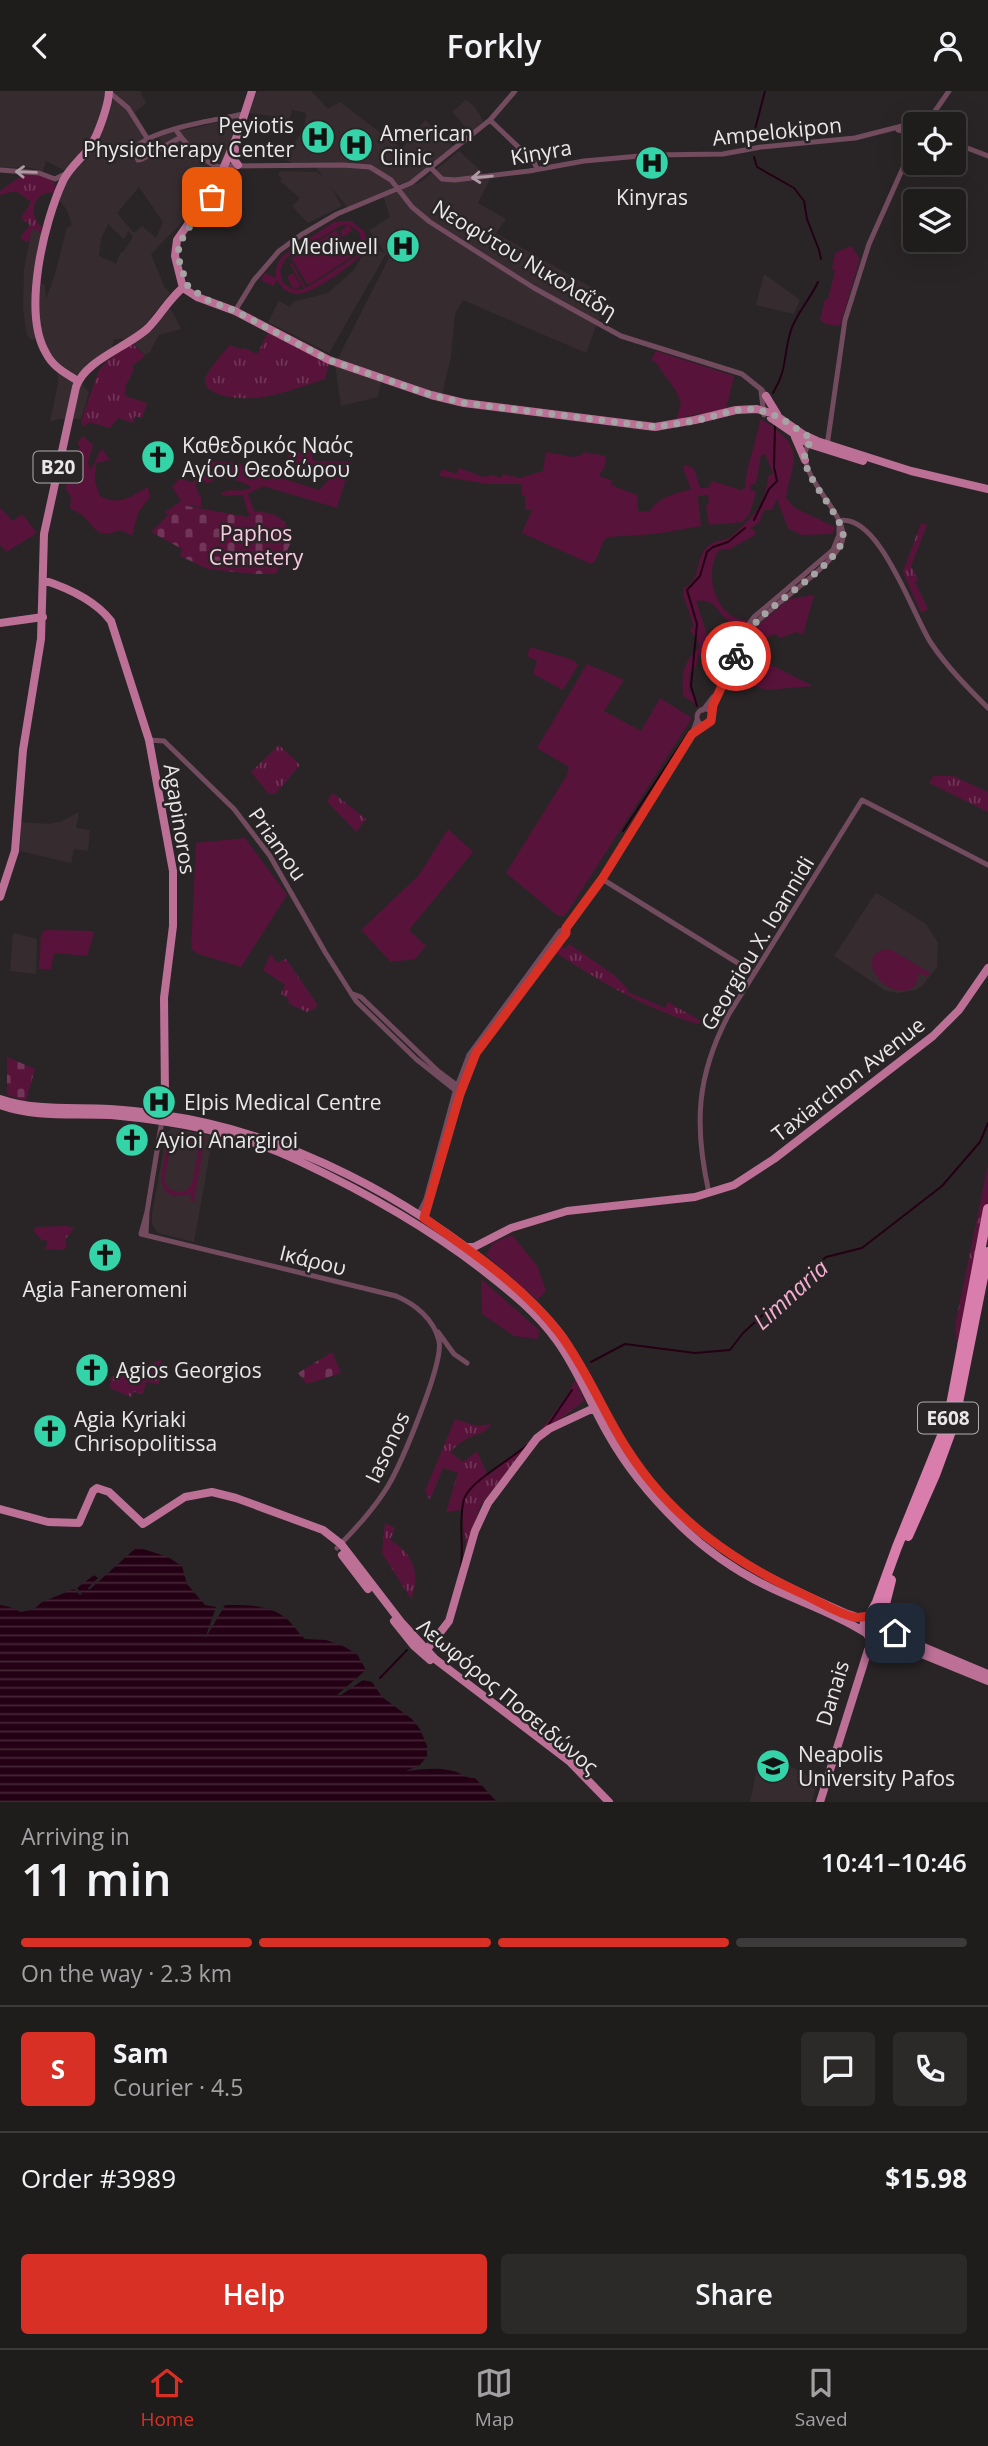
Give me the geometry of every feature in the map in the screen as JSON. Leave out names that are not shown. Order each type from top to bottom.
[{"type":"highway","name":"E608","points":[[869,1616],[948,1421],[988,1209]]},
{"type":"highway","name":"E608","points":[[886,1623],[884,1604],[893,1576],[954,1423],[988,1252]]},
{"type":"main road","points":[[109,91],[96,135],[59,191],[44,235],[36,298],[38,330],[46,355],[56,367],[78,381],[113,351],[141,334],[184,284]]},
{"type":"main road","points":[[253,91],[235,149],[226,167],[211,194],[177,240],[175,256],[184,284],[205,299],[235,311],[329,360],[431,395],[464,403],[655,427],[748,409],[758,404],[763,394],[779,417],[811,441]]},
{"type":"main road","points":[[226,167],[247,114]]},
{"type":"main road","points":[[235,149],[234,160],[239,165]]},
{"type":"main road","name":"B20","points":[[0,897],[15,851],[23,750],[43,619],[42,554],[46,525],[78,381]]},
{"type":"main road","points":[[748,409],[779,417]]},
{"type":"main road","points":[[724,414],[766,413],[794,435],[827,447],[914,475],[988,491]]},
{"type":"main road","points":[[794,435],[805,460]]},
{"type":"main road","points":[[42,554],[49,573],[62,587]]},
{"type":"main road","name":"Agapinoros","points":[[43,580],[62,587],[98,608],[111,621],[149,740],[173,871],[173,926],[164,998],[163,1118]]},
{"type":"main road","points":[[0,623],[43,619]]},
{"type":"main road","name":"Taxiarchon Avenue","points":[[464,1247],[474,1247],[511,1228],[567,1212],[668,1201],[734,1185],[774,1159],[933,1036],[959,1010],[988,968]]},
{"type":"main road","points":[[0,1098],[38,1107],[112,1109],[163,1118],[258,1143],[419,1219],[484,1262],[532,1303],[562,1336],[615,1446],[640,1482],[697,1540],[758,1581],[871,1638],[879,1638],[988,1681]]},
{"type":"main road","points":[[0,1105],[31,1112],[163,1118]]},
{"type":"main road","points":[[419,1219],[512,1292],[536,1315],[570,1360],[586,1392],[587,1404],[577,1416]]},
{"type":"main road","points":[[484,1262],[482,1249],[491,1239]]},
{"type":"main road","points":[[586,1392],[649,1479],[675,1509],[706,1538],[782,1585],[853,1616],[879,1615],[906,1640],[988,1674]]},
{"type":"main road","points":[[427,1654],[449,1621],[475,1531],[488,1503],[533,1443],[549,1429],[598,1408]]},
{"type":"main road","points":[[427,1654],[453,1623],[479,1533],[492,1505],[540,1441],[598,1408]]},
{"type":"main road","name":"Λεωφόρος Ποσειδώνος","points":[[0,1509],[48,1522],[79,1523],[93,1491],[97,1488],[109,1492],[143,1524],[184,1497],[207,1492],[231,1496],[323,1530],[338,1545],[406,1637],[573,1765],[607,1802]]},
{"type":"main road","points":[[865,1633],[863,1624],[869,1616]]},
{"type":"main road","points":[[879,1638],[886,1632],[886,1623]]},
{"type":"main road","name":"Danais","points":[[818,1802],[864,1649],[865,1633]]},
{"type":"main road","name":"Danais","points":[[818,1802],[868,1650],[879,1638]]},
{"type":"street","points":[[109,91],[128,108],[147,138]]},
{"type":"street","points":[[235,311],[265,267],[290,243],[337,214],[400,190],[490,121],[515,91]]},
{"type":"street","name":"Ampelokipon","points":[[933,112],[949,91]]},
{"type":"street","points":[[184,128],[181,137],[138,160],[134,149],[147,138],[184,128],[247,114]]},
{"type":"street","points":[[490,121],[534,162],[537,169]]},
{"type":"street","name":"Ampelokipon","points":[[661,155],[723,154],[761,147],[855,138],[903,127]]},
{"type":"street","name":"Ampelokipon","points":[[894,129],[903,133]]},
{"type":"street","points":[[176,130],[203,157],[226,167],[298,169],[356,166]]},
{"type":"street","points":[[966,148],[988,156]]},
{"type":"street","name":"Kinyra","points":[[431,168],[442,179],[455,180],[584,161],[661,155]]},
{"type":"street","points":[[827,447],[845,320],[869,244],[903,162]]},
{"type":"street","points":[[226,167],[356,166]]},
{"type":"street","name":"Νεοφύτου Νικολαΐδη","points":[[356,166],[377,170],[430,222],[593,322],[621,335],[741,374],[763,394]]},
{"type":"street","points":[[0,170],[39,173],[56,182],[59,191]]},
{"type":"street","points":[[51,178],[59,178],[71,170]]},
{"type":"street","points":[[763,394],[766,413]]},
{"type":"street","points":[[692,734],[711,721],[711,713],[722,686],[751,628],[838,549],[843,530],[817,488],[805,460],[805,452],[811,441]]},
{"type":"street","points":[[838,521],[850,521],[859,526],[885,552],[928,639],[952,670],[988,708]]},
{"type":"street","points":[[459,1090],[461,1074],[473,1047],[602,879],[692,734],[697,714],[712,700],[748,625],[831,552],[839,535],[838,521]]},
{"type":"street","points":[[703,710],[711,713]]},
{"type":"street","points":[[697,720],[705,725]]},
{"type":"street","name":"Priamou","points":[[149,740],[164,741],[234,809],[270,856],[325,952],[362,1007],[459,1090]]},
{"type":"street","name":"Georgiou X. Ioannidi","points":[[709,1193],[699,1130],[704,1075],[723,1024],[862,800],[988,866]]},
{"type":"street","points":[[602,879],[754,973]]},
{"type":"street","points":[[419,1219],[459,1090],[476,1053],[566,933],[566,928]]},
{"type":"street","name":"Priamou","points":[[354,994],[459,1090]]},
{"type":"street","points":[[444,1076],[455,1079],[461,1074]]},
{"type":"street","name":"Agapinoros","points":[[143,1235],[163,1118]]},
{"type":"street","name":"Agapinoros","points":[[143,1235],[147,1212]]},
{"type":"street","points":[[147,1222],[159,1238]]},
{"type":"street","name":"Ικάρου","points":[[143,1235],[396,1296],[413,1305],[454,1354],[467,1363]]},
{"type":"street","name":"Iasonos","points":[[338,1545],[371,1511],[392,1479],[426,1399],[437,1361],[440,1344],[433,1327]]},
{"type":"shaded area","points":[[0,91],[140,91],[146,103],[135,112],[148,135],[181,126],[185,130],[241,117],[208,196],[151,254],[164,286],[170,293],[141,330],[128,339],[114,339],[112,349],[83,372],[83,386],[89,392],[81,419],[59,419],[50,422],[58,383],[57,365],[41,337],[31,340],[27,335],[23,309],[24,269],[32,229],[42,233],[38,281],[45,286],[46,299],[67,228],[72,225],[67,210],[59,200],[69,173],[46,161],[43,171],[26,167],[0,167]],"holes":[[[139,187],[163,222],[156,238],[142,226],[134,233],[117,213]],[[108,224],[124,239],[129,231],[133,237],[121,252],[116,264],[99,256],[101,239]]]},
{"type":"shaded area","points":[[257,91],[311,91],[328,109],[340,102],[402,149],[425,120],[455,148],[420,176],[347,207],[330,186],[342,206],[308,223],[292,206],[300,198],[280,181],[282,179],[278,175],[281,171],[317,172],[324,177],[314,165],[296,165],[284,159],[304,129],[306,113],[292,110],[288,123],[271,116],[249,113]]},
{"type":"shaded area","points":[[466,100],[475,107],[483,121],[471,133],[452,112]]},
{"type":"shaded area","points":[[459,151],[490,179],[478,203],[506,219],[496,233],[610,298],[586,353],[463,300],[455,314],[451,356],[442,395],[382,375],[378,397],[341,406],[335,364],[389,258],[369,230],[390,217],[383,195],[419,183]]},
{"type":"shaded area","points":[[368,245],[386,254],[329,353],[268,322],[279,301],[290,307],[293,302],[328,293],[355,269]]},
{"type":"shaded area","points":[[764,274],[800,300],[794,314],[756,305]]},
{"type":"shaded area","points":[[167,308],[172,311],[181,329],[159,335],[150,352],[145,355],[133,343]]},
{"type":"shaded area","points":[[77,813],[76,828],[90,830],[88,851],[74,849],[71,863],[20,851],[21,822],[48,824],[60,822]]},
{"type":"shaded area","points":[[877,893],[926,924],[938,943],[937,967],[922,986],[915,990],[898,993],[886,991],[834,956]]},
{"type":"shaded area","points":[[13,933],[37,939],[36,974],[10,971]]},
{"type":"shaded area","points":[[172,1128],[213,1136],[194,1242],[158,1233],[152,1224],[167,1132]]},
{"type":"shaded area","points":[[137,1547],[168,1557],[182,1566],[187,1584],[205,1605],[216,1607],[205,1639],[225,1605],[249,1605],[279,1613],[289,1620],[305,1639],[326,1640],[357,1654],[366,1670],[337,1695],[363,1680],[372,1682],[382,1697],[412,1719],[420,1729],[427,1746],[427,1756],[420,1765],[406,1771],[442,1769],[475,1778],[497,1802],[0,1802],[0,1605],[21,1612],[34,1609],[42,1602],[74,1589],[80,1595],[82,1594],[77,1588],[94,1575],[98,1578],[89,1590]]},
{"type":"shaded area","name":"Neapolis University Pafos","points":[[761,1751],[818,1781],[812,1802],[750,1802]]},
{"type":"green space","points":[[24,174],[43,176],[54,182],[56,193],[48,193],[37,199],[35,217],[44,229],[42,233],[32,229],[29,241],[26,242],[20,238],[30,225],[21,218],[31,202],[16,191],[0,195],[0,191]]},
{"type":"green space","points":[[351,221],[365,232],[365,248],[345,269],[314,289],[298,294],[286,290],[277,280],[273,286],[261,280],[265,273],[276,278],[277,265],[285,254],[334,222]],"holes":[[[342,225],[348,225],[340,231],[343,237],[352,231],[349,225],[359,232],[362,246],[355,257],[306,288],[292,263],[290,264],[304,289],[294,290],[283,283],[280,270],[286,258]]]},
{"type":"green space","points":[[336,230],[353,256],[308,285],[291,258]]},
{"type":"green space","points":[[851,246],[860,259],[840,326],[825,324],[820,320],[835,271],[832,270],[835,253]]},
{"type":"green space","points":[[293,273],[301,286],[294,290],[287,277]]},
{"type":"green space","points":[[268,333],[329,364],[325,379],[283,393],[257,398],[226,396],[211,391],[206,386],[208,372],[230,345],[257,354]]},
{"type":"green space","points":[[132,343],[145,356],[132,366],[134,369],[125,387],[125,396],[147,403],[142,418],[135,416],[133,423],[118,418],[110,428],[89,422],[84,427],[81,422],[98,372],[108,360]]},
{"type":"green space","points":[[656,351],[734,376],[726,409],[687,416],[676,421],[681,403],[676,391],[651,360]]},
{"type":"green space","points":[[760,419],[787,439],[791,447],[793,462],[786,498],[795,508],[835,527],[833,534],[801,535],[788,528],[777,499],[772,510],[764,510],[759,523],[751,528],[755,535],[730,549],[719,550],[712,571],[715,594],[728,613],[747,620],[741,628],[725,618],[710,602],[696,601],[706,631],[715,677],[707,672],[699,653],[696,666],[689,674],[689,690],[700,706],[683,696],[684,669],[699,648],[698,640],[690,631],[694,626],[683,588],[695,577],[701,556],[707,548],[732,536],[760,505],[768,477],[773,473],[765,454],[761,455],[756,483],[750,486],[751,490],[756,492],[750,513],[743,522],[709,525],[706,506],[709,503],[708,495],[698,496],[701,526],[655,534],[608,537],[591,564],[522,533],[532,510],[525,510],[525,496],[522,495],[521,484],[488,484],[439,476],[442,469],[456,474],[459,468],[483,477],[493,475],[501,478],[503,474],[520,478],[543,471],[546,452],[573,457],[582,455],[583,452],[606,456],[604,469],[599,474],[601,477],[612,480],[611,485],[637,495],[638,511],[649,512],[662,499],[691,489],[684,465],[694,468],[700,488],[708,488],[712,481],[741,490],[745,488]]},
{"type":"green space","points":[[83,436],[93,445],[88,463],[90,469],[102,449],[110,460],[96,463],[95,481],[100,496],[113,501],[119,500],[148,487],[150,497],[138,513],[132,536],[121,530],[108,534],[100,533],[82,515],[70,508],[71,497],[65,488],[74,471],[74,459],[80,447],[77,443]]},
{"type":"green space","points":[[312,450],[313,461],[351,462],[337,508],[263,486],[248,494],[254,513],[248,513],[243,495],[224,496],[221,493],[252,487],[217,476],[212,482],[207,483],[201,479],[195,485],[201,498],[201,507],[183,505],[168,515],[165,512],[181,501],[172,487],[180,478],[192,483],[202,473],[196,467],[207,466],[208,461],[240,463],[246,471],[266,469],[281,478],[319,490],[327,482],[331,470],[305,465],[302,470],[285,466],[288,455]]},
{"type":"green space","name":"Paphos Cemetery","points":[[182,505],[247,517],[254,511],[279,517],[293,538],[276,574],[208,569],[180,556],[182,549],[151,532]]},
{"type":"green space","points":[[0,508],[13,521],[22,514],[37,533],[6,552],[0,545]]},
{"type":"green space","points":[[921,523],[927,525],[911,566],[918,580],[915,582],[928,609],[921,613],[903,572]]},
{"type":"green space","points":[[814,595],[803,635],[797,632],[780,638],[776,634],[759,640],[751,635],[757,626],[789,599]]},
{"type":"green space","points":[[530,647],[573,660],[578,665],[563,690],[533,674],[537,661],[527,656]]},
{"type":"green space","points":[[767,663],[813,686],[766,690],[748,684],[746,671]]},
{"type":"green space","points":[[587,664],[624,680],[604,711],[641,731],[660,698],[692,718],[565,916],[558,916],[506,873],[567,775],[569,767],[537,748]]},
{"type":"green space","points":[[279,745],[300,765],[275,794],[269,794],[251,772]]},
{"type":"green space","points":[[934,776],[953,776],[988,792],[988,812],[929,783]]},
{"type":"green space","points":[[333,793],[366,819],[356,832],[327,801]]},
{"type":"green space","points":[[448,829],[473,852],[409,930],[426,946],[415,959],[391,962],[361,930],[419,875]]},
{"type":"green space","points":[[245,838],[287,895],[241,967],[198,954],[191,949],[196,843]]},
{"type":"green space","points":[[45,930],[93,931],[87,956],[54,953],[51,969],[39,969],[41,935]]},
{"type":"green space","points":[[569,944],[614,975],[628,992],[665,1008],[668,1002],[701,1021],[698,1024],[642,1003],[556,953],[561,946],[565,949]]},
{"type":"green space","points":[[890,949],[930,973],[927,977],[919,973],[915,986],[905,991],[885,984],[877,977],[873,959],[878,952]]},
{"type":"green space","points":[[271,954],[277,963],[286,959],[317,1004],[316,1008],[307,1012],[289,1004],[288,998],[281,994],[285,985],[263,970]]},
{"type":"green space","points":[[7,1057],[35,1069],[26,1101],[7,1095]]},
{"type":"green space","points":[[177,1137],[191,1138],[198,1144],[200,1137],[205,1138],[194,1202],[190,1201],[191,1194],[169,1195],[164,1190],[162,1173],[167,1145]],"holes":[[[183,1141],[192,1144],[198,1152],[193,1178],[189,1187],[182,1192],[169,1189],[164,1181],[171,1146]]]},
{"type":"green space","points":[[988,1165],[988,1204],[958,1353],[955,1325]]},
{"type":"green space","points":[[35,1227],[74,1228],[65,1240],[67,1246],[63,1250],[45,1249],[48,1241],[42,1240],[34,1232]]},
{"type":"green space","points":[[512,1235],[538,1267],[546,1291],[537,1300],[486,1255],[493,1243]]},
{"type":"green space","points":[[481,1279],[540,1331],[537,1339],[514,1336],[482,1314]]},
{"type":"green space","points":[[332,1352],[341,1373],[307,1384],[298,1373]]},
{"type":"green space","points":[[161,1360],[159,1384],[146,1382],[143,1394],[134,1392],[131,1397],[110,1388],[111,1377]]},
{"type":"green space","points":[[576,1379],[584,1401],[529,1443],[480,1506],[466,1553],[462,1510],[446,1512],[458,1473],[443,1468],[430,1500],[425,1491],[455,1419],[477,1426],[491,1424],[486,1430],[463,1441],[450,1452],[463,1462],[477,1451],[488,1476],[548,1421]]},
{"type":"green space","points":[[385,1523],[395,1528],[390,1540],[404,1551],[413,1565],[415,1581],[411,1599],[382,1553]]},
{"type":"waterway","points":[[753,137],[765,91]]},
{"type":"waterway","points":[[754,157],[757,167],[794,188],[804,201],[807,219],[821,259]]},
{"type":"waterway","points":[[773,393],[783,369],[791,330],[818,282]]},
{"type":"waterway","points":[[754,520],[769,489],[777,481],[774,467],[775,426]]},
{"type":"waterway","points":[[697,706],[691,686],[697,624],[687,590],[700,576],[707,552],[728,542],[745,528]]},
{"type":"waterway","points":[[623,831],[690,730]]},
{"type":"waterway","name":"Limnaria","points":[[591,1362],[625,1344],[695,1353],[730,1350],[743,1333],[826,1257],[862,1248],[942,1186],[980,1142],[988,1123]]},
{"type":"waterway","name":"Limnaria","points":[[549,1424],[572,1390]]},
{"type":"waterway","name":"Limnaria","points":[[461,1567],[461,1515],[464,1499],[474,1485],[527,1445]]},
{"type":"waterway","name":"Limnaria","points":[[423,1637],[436,1633]]},
{"type":"waterway","name":"Limnaria","points":[[380,1678],[407,1650]]},
{"type":"way so far","points":[[212,197],[179,244],[178,257],[184,281],[205,299],[235,311],[329,360],[431,395],[464,403],[655,427],[695,421],[736,410],[757,409],[768,411],[812,439],[805,452],[805,460],[817,488],[842,527],[843,539],[825,563],[751,628],[736,656]]},
{"type":"place","name":"Peyiotis Physiotherapy Center","points":[[318,137]]},
{"type":"place","name":"American Clinic","points":[[356,145]]},
{"type":"place","name":"Kinyras","points":[[652,163]]},
{"type":"place","name":"Mediwell","points":[[403,246]]},
{"type":"place","name":"Καθεδρικός Ναός Αγίου Θεοδώρου","points":[[158,457]]},
{"type":"place","name":"Elpis Medical Centre","points":[[159,1102]]},
{"type":"place","name":"Ayioi Anargiroi","points":[[132,1140]]},
{"type":"place","name":"Agia Faneromeni","points":[[105,1255]]},
{"type":"place","name":"Agios Georgios","points":[[92,1370]]},
{"type":"place","name":"Agia Kyriaki Chrisopolitissa","points":[[50,1431]]},
{"type":"place","name":"Neapolis University Pafos","points":[[773,1766]]},
{"type":"route","points":[[736,656],[713,705],[711,721],[692,734],[602,879],[566,928],[566,933],[476,1053],[460,1094],[424,1218],[484,1262],[540,1310],[562,1336],[629,1453],[661,1494],[706,1538],[749,1567],[791,1589],[853,1616],[879,1615],[895,1633]]}]
